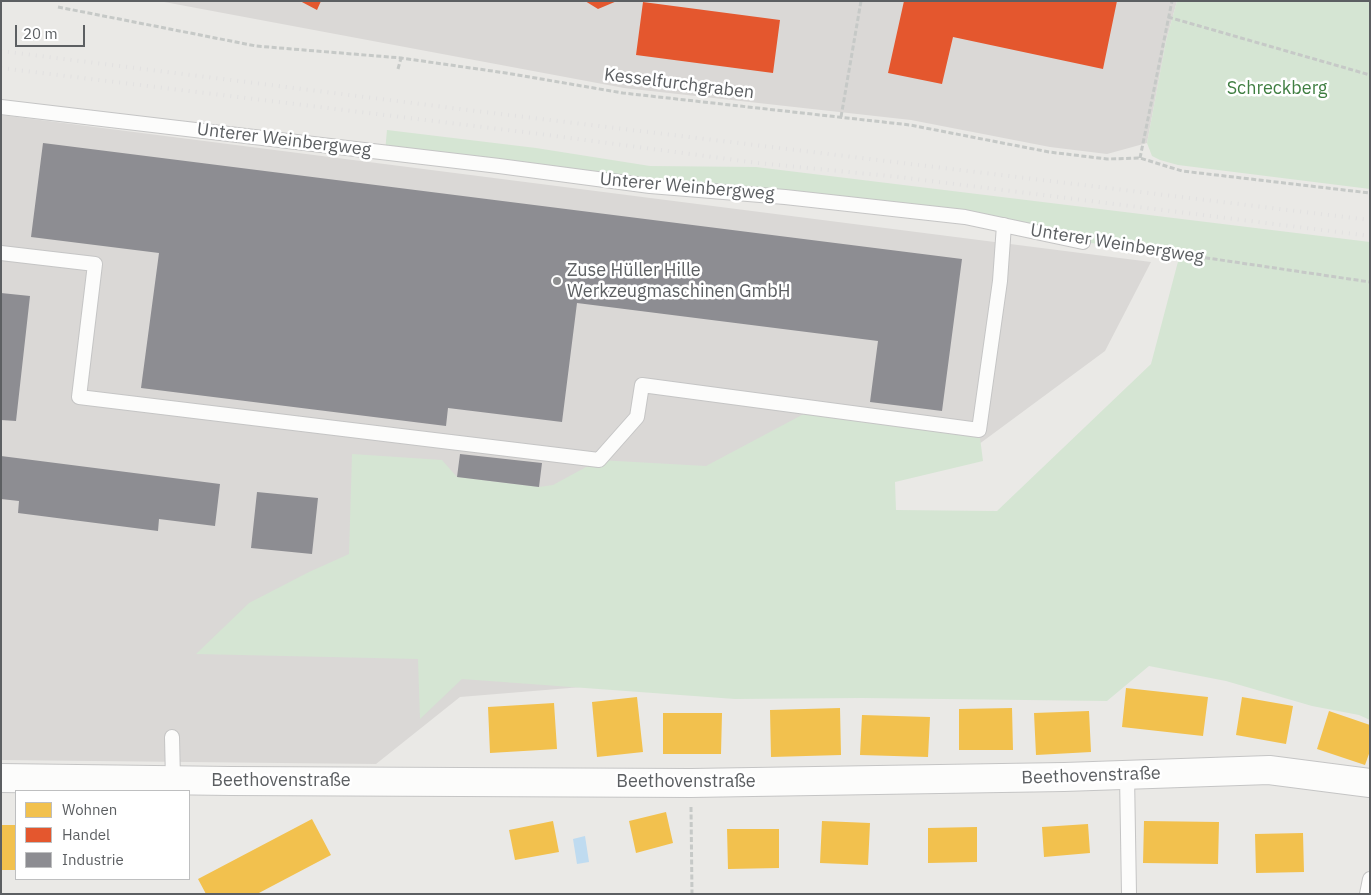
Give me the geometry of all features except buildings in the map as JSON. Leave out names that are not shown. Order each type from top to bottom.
[{"type":"street","name":"Beethovenstraße","points":[[1,778],[691,783],[1064,777],[1269,770],[1370,783]]},
{"type":"lane","name":"Unterer Weinbergweg","points":[[1,107],[650,186],[785,197],[955,216],[1083,242]]},
{"type":"lane","points":[[1,253],[96,264],[79,397],[599,460],[637,416],[642,384],[979,430],[1000,281],[1004,226]]},
{"type":"lane","points":[[172,737],[173,780]]},
{"type":"lane","points":[[1128,775],[1129,894]]},
{"type":"lane","points":[[1367,894],[1370,879]]},
{"type":"path","points":[[841,117],[861,1]]},
{"type":"path","points":[[1172,1],[1140,158],[1182,171],[1370,193]]},
{"type":"path","name":"Kesselfurchgraben","points":[[58,7],[256,46],[401,58],[506,73],[623,93],[910,125],[1106,160],[1140,158]]},
{"type":"path","points":[[1168,17],[1370,75]]},
{"type":"path","points":[[398,69],[401,58]]},
{"type":"path","name":"Unterer Weinbergweg","points":[[1083,242],[1180,254],[1370,282]]},
{"type":"path","points":[[691,783],[692,894]]},
{"type":"shaded area","points":[[159,1],[1177,1],[1166,41],[1147,143],[1107,154],[1050,147],[911,120],[624,88]]},
{"type":"shaded area","points":[[1,115],[1151,262],[1105,351],[967,453],[881,435],[862,664],[460,697],[376,764],[1,760]]},
{"type":"green space","name":"Schreckberg","points":[[1177,1],[1370,1],[1370,189],[1178,165],[1152,156],[1147,143],[1166,41]]},
{"type":"green space","points":[[387,130],[536,148],[650,166],[756,167],[1370,242],[1370,720],[1359,715],[1312,706],[1226,681],[1149,666],[1107,701],[862,698],[735,699],[462,679],[420,719],[418,659],[196,654],[249,603],[349,554],[352,454],[442,460],[457,477],[539,487],[553,485],[599,460],[706,466],[815,408],[979,430],[983,461],[895,482],[896,510],[997,511],[1151,364],[1180,254],[1083,242],[964,217],[385,152]]},
{"type":"water","points":[[585,836],[589,862],[577,864],[573,839]]},
{"type":"railway","points":[[1,51],[1370,220]]},
{"type":"railway","points":[[1,68],[540,134],[758,163],[899,177],[1370,236]]},
{"type":"place","name":"Zuse Hüller Hille Werkzeugmaschinen GmbH","points":[[557,281]]}]
